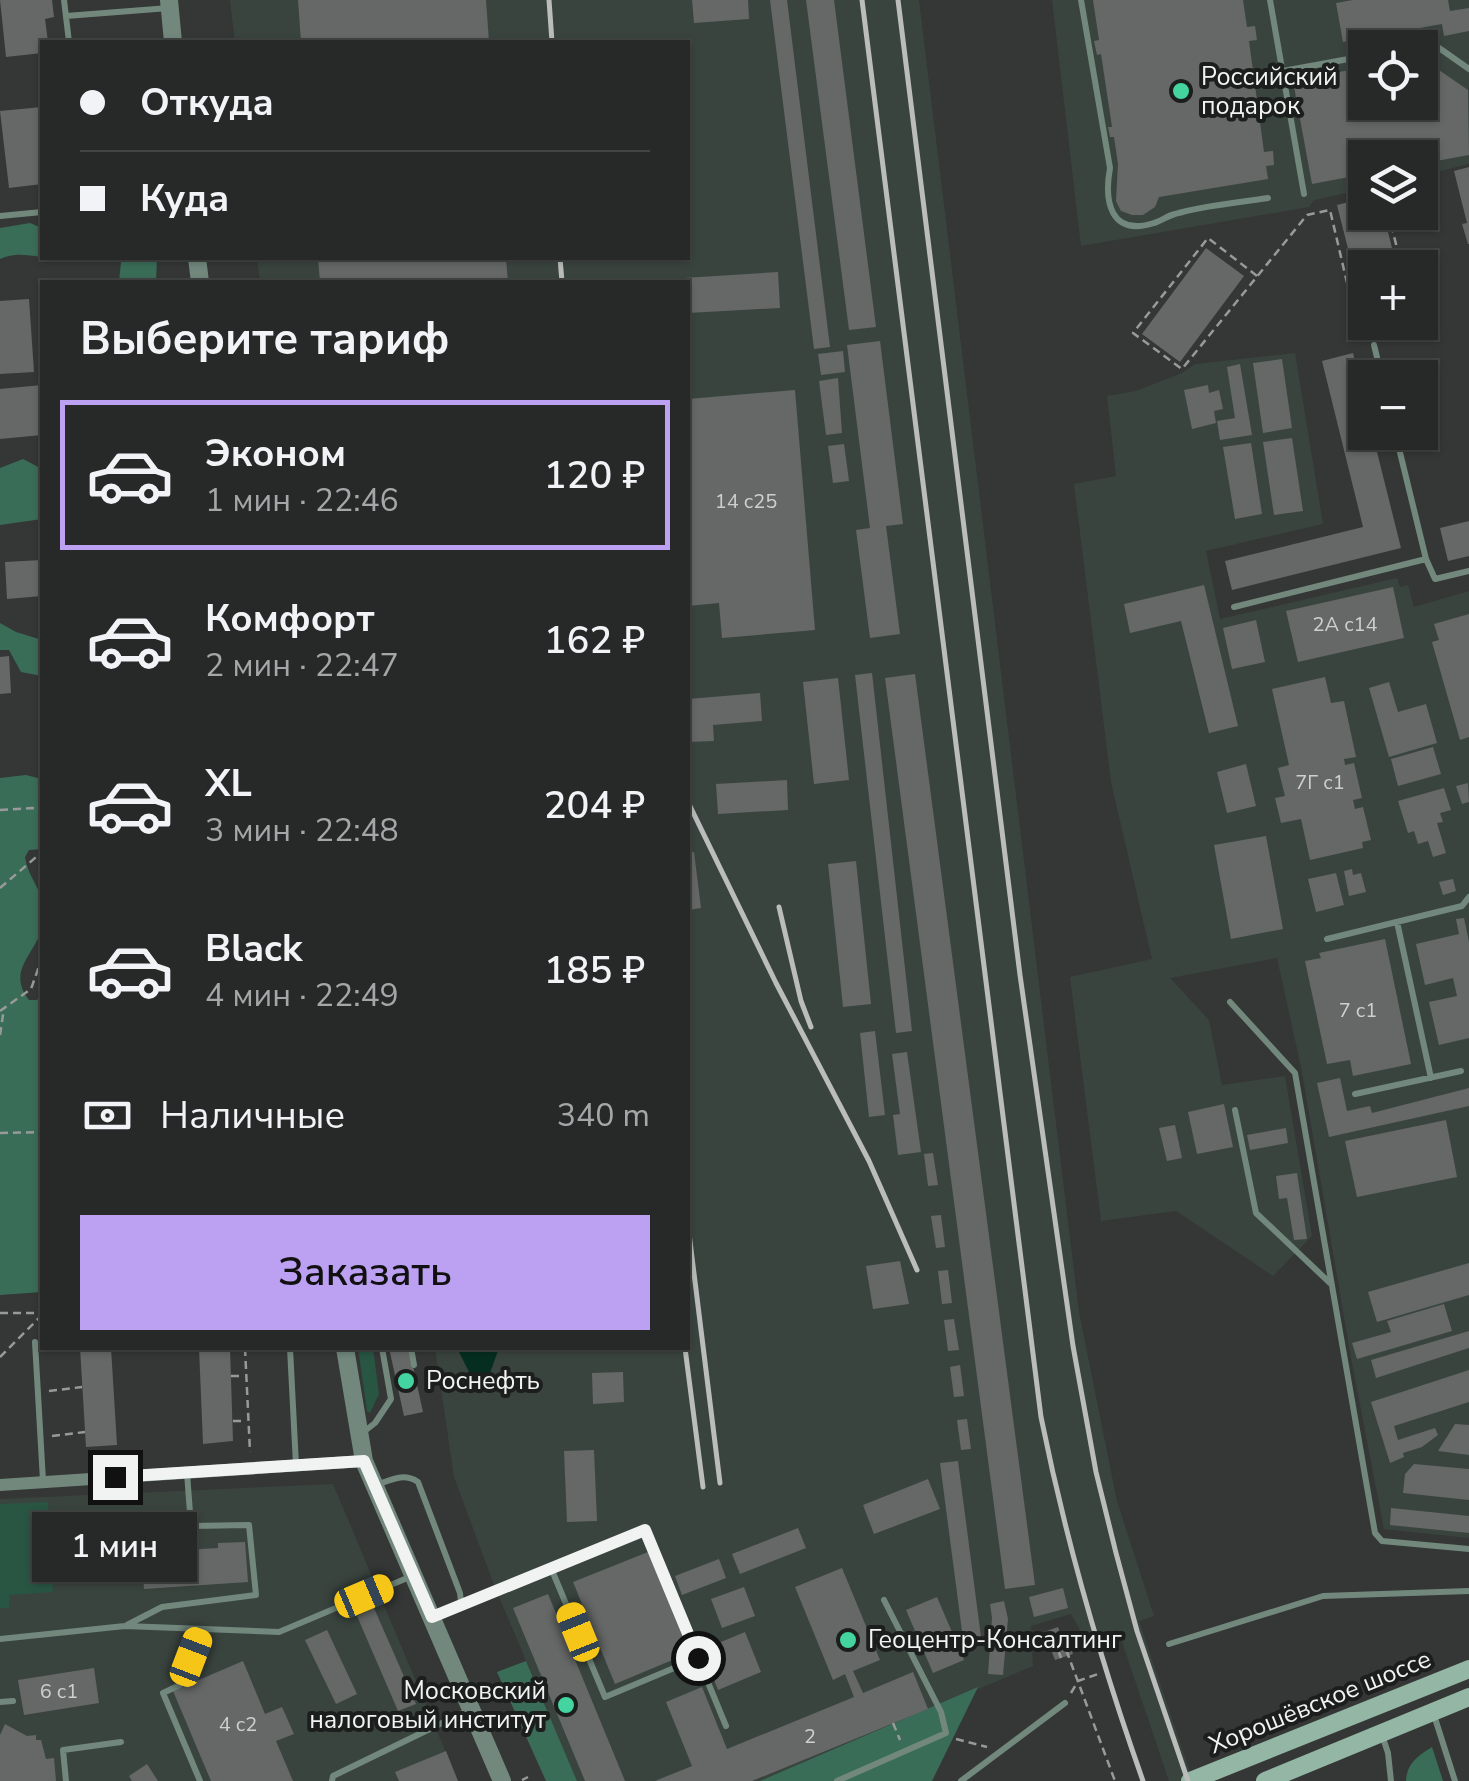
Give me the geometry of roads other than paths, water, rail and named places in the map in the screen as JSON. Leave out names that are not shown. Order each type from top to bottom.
[{"type":"main road","name":"Хорошёвское шоссе","points":[[1190,1781],[1469,1670]]},
{"type":"main road","name":"Хорошёвское шоссе","points":[[1265,1781],[1469,1697]]},
{"type":"street","points":[[169,4],[174,40]]},
{"type":"street","points":[[345,1350],[358,1436],[373,1486],[502,1781]]},
{"type":"street","points":[[0,1485],[364,1461]]},
{"type":"lane","points":[[64,0],[69,40]]},
{"type":"lane","points":[[1270,0],[1304,194]]},
{"type":"lane","points":[[1082,2],[1110,168],[1106,189],[1112,216],[1124,225],[1150,224],[1173,214],[1268,198]]},
{"type":"lane","points":[[66,16],[169,4]]},
{"type":"lane","points":[[1438,47],[1469,70]]},
{"type":"lane","points":[[1282,71],[1348,59]]},
{"type":"lane","points":[[0,216],[40,212]]},
{"type":"lane","points":[[1374,345],[1378,360]]},
{"type":"lane","points":[[1399,450],[1430,574],[1435,579],[1469,571]]},
{"type":"lane","points":[[1234,606],[1426,559]]},
{"type":"lane","points":[[1327,939],[1462,906],[1469,896]]},
{"type":"lane","points":[[1397,922],[1431,1078]]},
{"type":"lane","points":[[1230,1002],[1294,1074],[1375,1533],[1382,1540],[1469,1549]]},
{"type":"lane","points":[[1356,1094],[1461,1071]]},
{"type":"lane","points":[[1235,1110],[1256,1213],[1330,1284]]},
{"type":"lane","points":[[35,1342],[43,1482]]},
{"type":"lane","points":[[290,1350],[296,1466]]},
{"type":"lane","points":[[358,1436],[375,1422],[391,1399],[382,1350]]},
{"type":"lane","points":[[411,1350],[414,1365]]},
{"type":"lane","points":[[125,1626],[162,1607],[256,1595],[249,1525],[191,1526],[187,1472]]},
{"type":"lane","points":[[373,1486],[399,1476],[409,1476],[418,1482],[460,1593],[461,1602],[456,1606]]},
{"type":"lane","points":[[432,1617],[645,1530],[726,1726]]},
{"type":"lane","points":[[551,1568],[604,1697],[698,1658]]},
{"type":"lane","points":[[0,1639],[125,1626],[279,1632],[413,1576]]},
{"type":"lane","points":[[1169,1644],[1322,1596],[1469,1591]]},
{"type":"lane","points":[[838,1781],[946,1733],[941,1712],[884,1600]]},
{"type":"lane","points":[[200,1781],[163,1693],[180,1685],[202,1629]]},
{"type":"lane","points":[[0,1702],[12,1701]]},
{"type":"lane","points":[[962,1781],[1065,1703]]},
{"type":"lane","points":[[332,1781],[333,1776],[472,1708]]},
{"type":"lane","points":[[1433,1711],[1455,1781]]},
{"type":"lane","points":[[1381,1733],[1391,1781]]},
{"type":"lane","points":[[66,1781],[63,1750],[121,1742]]},
{"type":"railway","points":[[549,0],[552,40]]},
{"type":"railway","points":[[862,0],[1041,1417],[1086,1601],[1143,1781]]},
{"type":"railway","points":[[898,0],[1020,975],[1073,1346],[1096,1472],[1116,1553],[1137,1631],[1188,1781]]},
{"type":"railway","points":[[560,260],[562,280]]},
{"type":"railway","points":[[690,806],[869,1161],[917,1270]]},
{"type":"railway","points":[[779,907],[811,1027]]},
{"type":"railway","points":[[690,1241],[720,1483]]},
{"type":"railway","points":[[685,1350],[703,1487]]},
{"type":"place","name":"Российский подарок","points":[[1181,91]]},
{"type":"place","name":"Роснефть","points":[[406,1381]]},
{"type":"place","name":"Геоцентр-Консалтинг","points":[[848,1640]]},
{"type":"place","name":"Московский налоговый институт","points":[[566,1705]]}]
